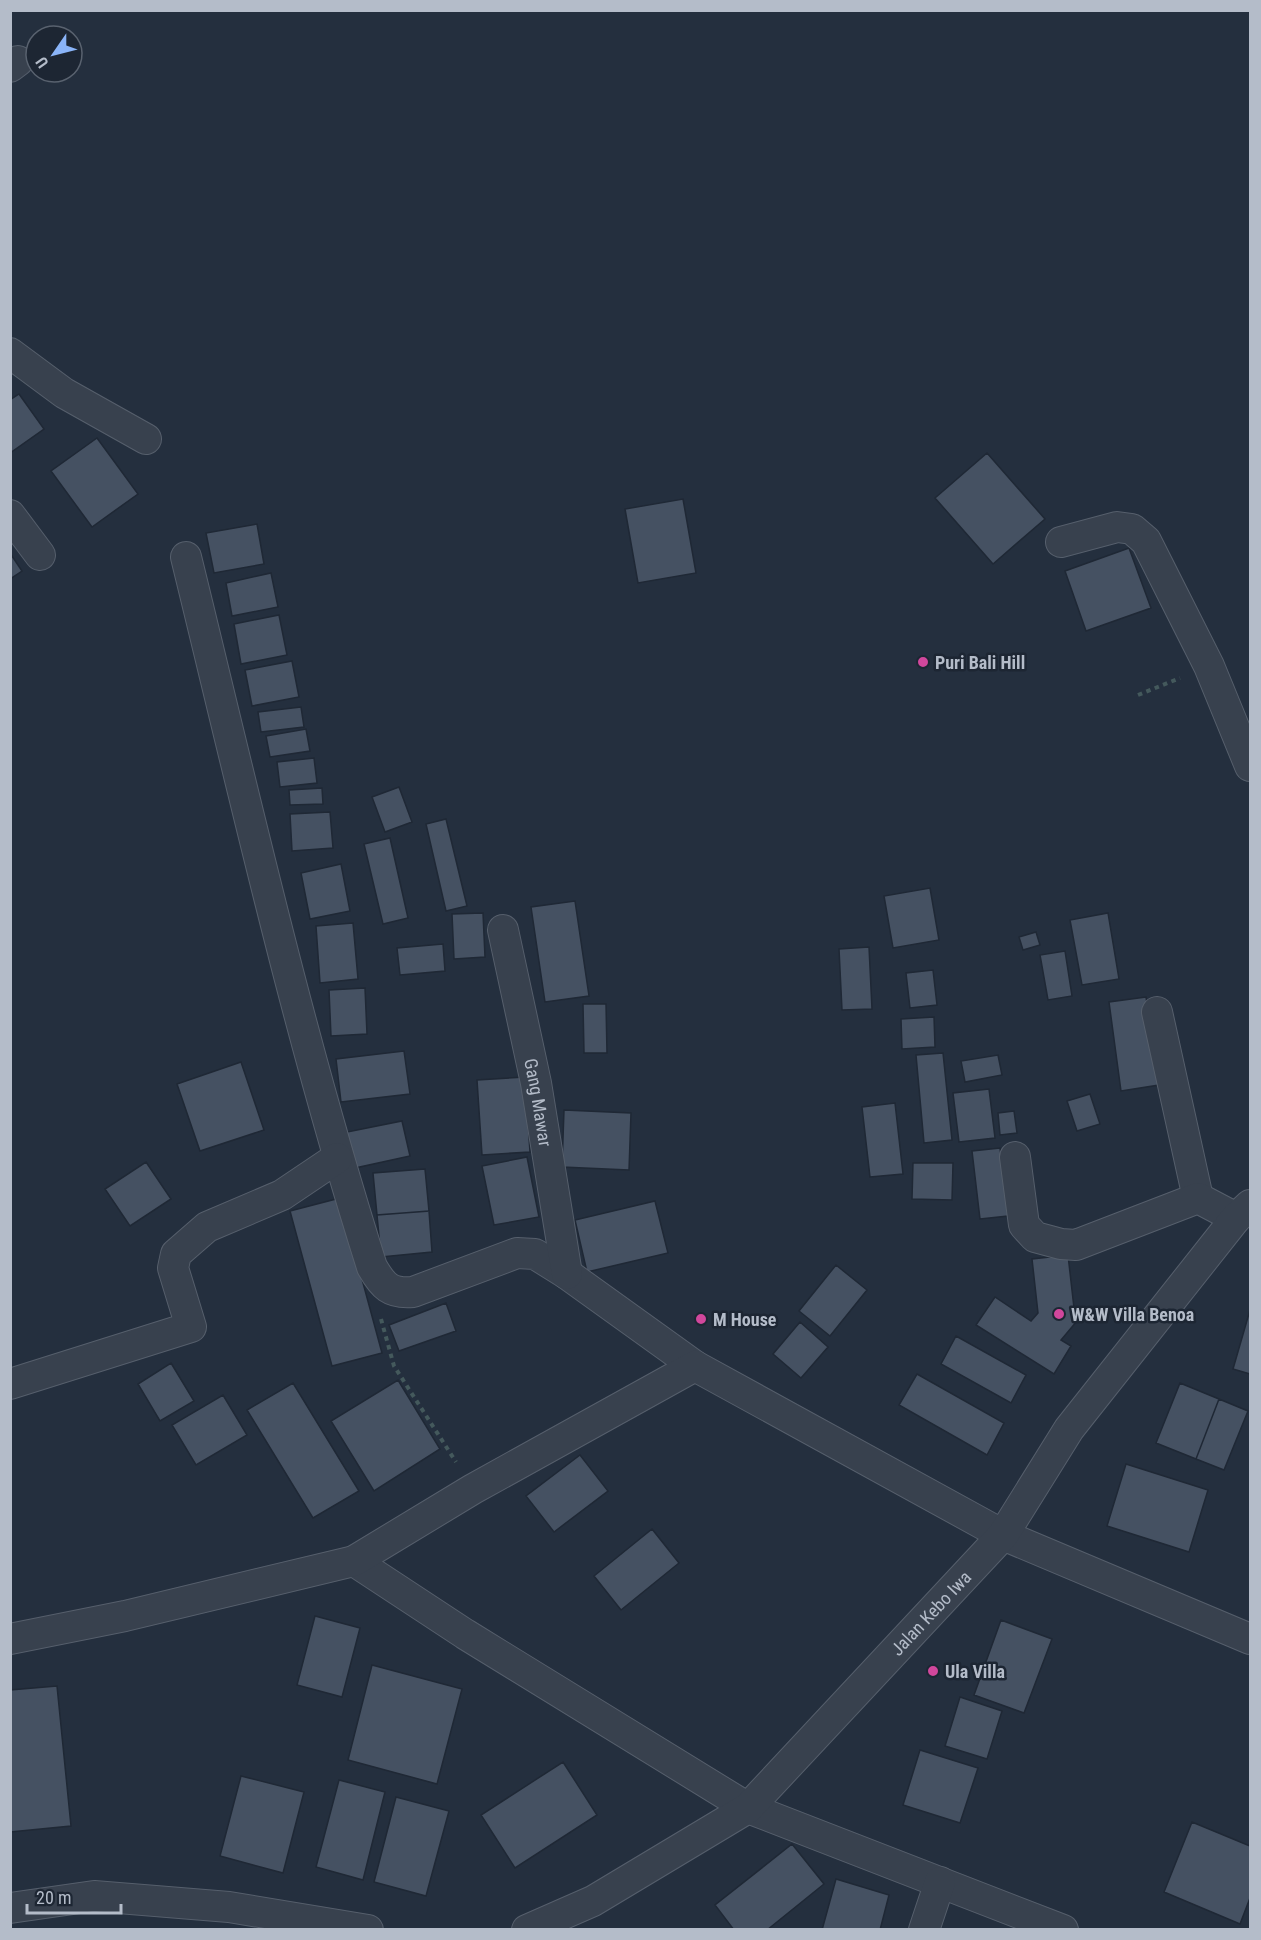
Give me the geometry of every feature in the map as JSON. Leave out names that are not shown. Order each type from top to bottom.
[{"type":"street","points":[[10,353],[64,393],[146,439]]},
{"type":"street","points":[[10,515],[40,555]]},
{"type":"street","points":[[1061,542],[1117,527],[1132,529],[1146,541],[1209,666],[1251,766]]},
{"type":"street","points":[[186,557],[305,1045],[337,1158],[372,1267],[387,1290],[401,1293],[413,1292],[518,1253],[534,1254],[567,1274],[695,1366],[1003,1535],[1251,1640]]},
{"type":"street","name":"Gang Mawar","points":[[503,930],[536,1083],[567,1274]]},
{"type":"street","points":[[1157,1012],[1198,1198]]},
{"type":"street","points":[[1015,1157],[1024,1225],[1035,1238],[1076,1245],[1198,1198],[1243,1212]]},
{"type":"street","points":[[10,1384],[191,1326],[173,1268],[176,1254],[207,1227],[263,1204],[303,1184],[337,1158]]},
{"type":"street","name":"Jalan Kebo Iwa","points":[[527,1929],[593,1901],[748,1808],[1003,1535],[1069,1429],[1243,1212]]},
{"type":"street","points":[[10,1639],[126,1616],[354,1562],[473,1489],[695,1366]]},
{"type":"street","points":[[354,1562],[465,1634],[748,1808],[1063,1929]]},
{"type":"street","points":[[924,1929],[940,1882]]},
{"type":"street","points":[[10,1908],[94,1896],[229,1906],[368,1929]]},
{"type":"path","points":[[1138,695],[1209,666]]},
{"type":"path","points":[[387,1290],[381,1300],[380,1313],[386,1345],[394,1366],[473,1489]]},
{"type":"building","points":[[19,394],[44,429],[10,453],[10,400]]},
{"type":"building","points":[[97,438],[138,494],[92,527],[51,471]]},
{"type":"building","points":[[987,453],[1045,519],[993,564],[935,498]]},
{"type":"building","points":[[683,499],[696,573],[638,583],[625,509]]},
{"type":"building","points":[[257,524],[264,564],[214,573],[206,533]]},
{"type":"building","points":[[1129,548],[1151,608],[1086,631],[1065,571]]},
{"type":"building","points":[[10,553],[22,571],[10,579]]},
{"type":"building","points":[[271,573],[278,607],[232,616],[226,583]]},
{"type":"building","points":[[279,615],[287,655],[241,664],[234,624]]},
{"type":"building","points":[[292,661],[299,697],[252,706],[245,670]]},
{"type":"building","points":[[301,707],[304,727],[261,732],[258,712]]},
{"type":"building","points":[[306,729],[310,751],[270,757],[266,736]]},
{"type":"building","points":[[314,758],[317,783],[280,787],[277,762]]},
{"type":"building","points":[[399,787],[412,822],[385,832],[372,797]]},
{"type":"building","points":[[322,788],[323,804],[290,805],[289,790]]},
{"type":"building","points":[[330,812],[333,848],[292,851],[290,814]]},
{"type":"building","points":[[446,819],[467,906],[446,911],[426,824]]},
{"type":"building","points":[[390,838],[408,918],[383,924],[364,844]]},
{"type":"building","points":[[341,864],[350,911],[310,919],[301,873]]},
{"type":"building","points":[[930,888],[939,940],[893,948],[884,896]]},
{"type":"building","points":[[575,901],[589,996],[545,1002],[531,907]]},
{"type":"building","points":[[483,913],[485,957],[454,959],[452,914]]},
{"type":"building","points":[[1108,913],[1119,979],[1082,985],[1070,920]]},
{"type":"building","points":[[353,923],[358,979],[320,983],[316,926]]},
{"type":"building","points":[[1036,932],[1040,945],[1023,950],[1019,937]]},
{"type":"building","points":[[443,944],[445,971],[400,975],[397,948]]},
{"type":"building","points":[[869,947],[872,1009],[842,1010],[839,949]]},
{"type":"building","points":[[1065,951],[1072,996],[1048,1000],[1040,955]]},
{"type":"building","points":[[933,970],[937,1005],[910,1008],[906,973]]},
{"type":"building","points":[[365,988],[367,1034],[331,1036],[329,990]]},
{"type":"building","points":[[1146,997],[1159,1085],[1121,1091],[1109,1002]]},
{"type":"building","points":[[583,1004],[606,1004],[607,1053],[584,1053]]},
{"type":"building","points":[[934,1017],[935,1047],[902,1049],[901,1019]]},
{"type":"building","points":[[404,1051],[410,1094],[341,1102],[336,1059]]},
{"type":"building","points":[[943,1053],[952,1140],[924,1143],[916,1055]]},
{"type":"building","points":[[998,1055],[1002,1075],[965,1082],[961,1061]]},
{"type":"building","points":[[241,1062],[264,1130],[200,1151],[177,1084]]},
{"type":"building","points":[[525,1077],[530,1152],[482,1155],[477,1080]]},
{"type":"building","points":[[989,1089],[995,1138],[959,1142],[953,1093]]},
{"type":"building","points":[[1090,1094],[1100,1124],[1077,1131],[1067,1101]]},
{"type":"building","points":[[895,1103],[903,1174],[870,1177],[862,1107]]},
{"type":"building","points":[[564,1110],[631,1113],[629,1170],[562,1167]]},
{"type":"building","points":[[1014,1111],[1017,1133],[1000,1135],[998,1113]]},
{"type":"building","points":[[402,1121],[410,1156],[355,1168],[347,1132]]},
{"type":"building","points":[[1000,1148],[1008,1216],[980,1219],[972,1151]]},
{"type":"building","points":[[527,1157],[539,1217],[494,1225],[482,1166]]},
{"type":"building","points":[[146,1162],[171,1199],[130,1226],[105,1189]]},
{"type":"building","points":[[913,1163],[953,1163],[952,1200],[912,1199]]},
{"type":"building","points":[[425,1169],[429,1211],[377,1215],[373,1173]]},
{"type":"building","points":[[340,1198],[382,1353],[332,1366],[290,1211]]},
{"type":"building","points":[[655,1201],[668,1253],[587,1272],[575,1220]]},
{"type":"building","points":[[429,1211],[432,1252],[381,1257],[377,1215]]},
{"type":"building","name":"W&W Villa Benoa","points":[[1068,1255],[1074,1308],[1082,1315],[1061,1340],[1071,1346],[1054,1374],[976,1325],[995,1297],[1031,1321],[1038,1313],[1032,1259]]},
{"type":"building","points":[[836,1265],[867,1290],[830,1336],[799,1311]]},
{"type":"building","points":[[446,1303],[456,1331],[399,1351],[389,1325]]},
{"type":"building","points":[[1250,1310],[1250,1374],[1233,1369]]},
{"type":"building","points":[[800,1322],[828,1347],[801,1378],[773,1354]]},
{"type":"building","points":[[956,1336],[1026,1375],[1011,1403],[941,1364]]},
{"type":"building","points":[[171,1363],[194,1401],[160,1421],[138,1384]]},
{"type":"building","points":[[917,1374],[1004,1423],[987,1455],[899,1405]]},
{"type":"building","points":[[398,1380],[440,1449],[374,1491],[331,1421]]},
{"type":"building","points":[[293,1383],[359,1491],[313,1518],[247,1410]]},
{"type":"building","points":[[1180,1383],[1219,1399],[1196,1459],[1156,1443]]},
{"type":"building","points":[[223,1395],[247,1435],[196,1465],[172,1425]]},
{"type":"building","points":[[1219,1399],[1248,1411],[1224,1470],[1196,1459]]},
{"type":"building","points":[[580,1455],[608,1491],[554,1532],[526,1496]]},
{"type":"building","points":[[1126,1464],[1208,1490],[1189,1552],[1107,1526]]},
{"type":"building","points":[[652,1529],[679,1563],[621,1610],[594,1576]]},
{"type":"building","points":[[315,1616],[360,1628],[342,1697],[297,1685]]},
{"type":"building","points":[[1001,1620],[1052,1639],[1024,1713],[974,1695]]},
{"type":"building","points":[[372,1665],[462,1689],[437,1784],[348,1760]]},
{"type":"building","points":[[57,1686],[71,1826],[10,1832],[10,1690]]},
{"type":"building","points":[[960,1697],[1002,1711],[987,1759],[945,1746]]},
{"type":"building","points":[[920,1750],[978,1768],[960,1823],[903,1805]]},
{"type":"building","points":[[563,1762],[597,1815],[515,1868],[481,1815]]},
{"type":"building","points":[[241,1776],[304,1792],[283,1873],[220,1856]]},
{"type":"building","points":[[339,1780],[385,1792],[363,1880],[316,1867]]},
{"type":"building","points":[[396,1797],[449,1811],[426,1896],[374,1882]]},
{"type":"building","points":[[1192,1822],[1250,1846],[1250,1898],[1240,1924],[1164,1892]]},
{"type":"building","points":[[792,1844],[824,1884],[767,1930],[734,1930],[715,1905]]},
{"type":"building","points":[[836,1879],[889,1895],[880,1930],[822,1930]]},
{"type":"place","name":"Puri Bali Hill","points":[[923,662]]},
{"type":"place","name":"W&W Villa Benoa","points":[[1059,1314]]},
{"type":"place","name":"M House","points":[[701,1319]]},
{"type":"place","name":"Ula Villa","points":[[933,1671]]}]
